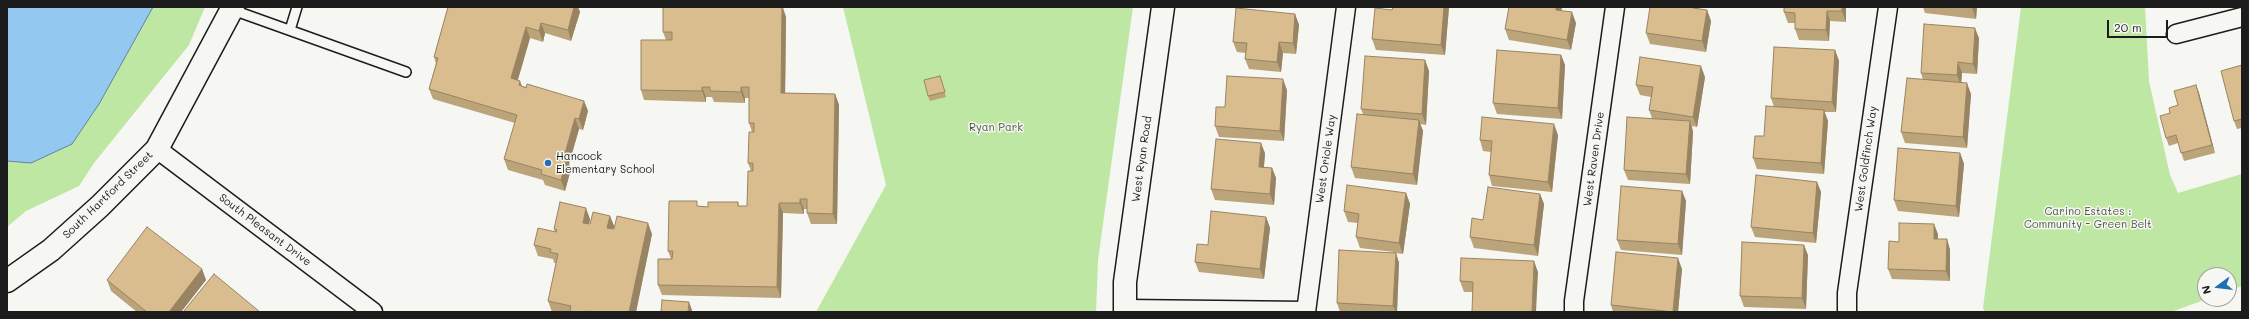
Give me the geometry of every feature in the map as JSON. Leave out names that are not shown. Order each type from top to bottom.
[{"type":"street","name":"West Ryan Road","points":[[1125,310],[1125,282],[1163,7]]},
{"type":"street","name":"West Oriole Way","points":[[1306,312],[1346,7]]},
{"type":"street","name":"West Raven Drive","points":[[1574,312],[1574,301],[1615,7]]},
{"type":"street","name":"West Goldfinch Way","points":[[1847,312],[1847,293],[1888,7]]},
{"type":"street","name":"South Hartford Street","points":[[7,281],[51,250],[100,206],[157,148],[233,8]]},
{"type":"street","points":[[2176,34],[2242,17]]},
{"type":"street","name":"South Pleasant Drive","points":[[157,148],[374,312]]},
{"type":"street","points":[[1125,310],[1306,312]]},
{"type":"lane","points":[[290,30],[297,7]]},
{"type":"lane","points":[[233,8],[406,72]]},
{"type":"green space","points":[[7,7],[205,7],[189,45],[94,163],[79,186],[26,211],[7,227]]},
{"type":"green space","name":"Ryan Park","points":[[843,7],[1133,7],[1098,260],[1096,312],[816,312],[886,185]]},
{"type":"green space","name":"Carino Estates : Community - Green Belt","points":[[2021,7],[2145,7],[2149,81],[2170,175],[2178,193],[2242,174],[2242,286],[2237,288],[2237,267],[2197,267],[2197,303],[2171,312],[1985,312],[1983,308]]},
{"type":"water","points":[[7,7],[153,7],[99,104],[72,144],[31,163],[7,161]]},
{"type":"building","points":[[448,7],[574,7],[568,30],[541,23],[539,31],[526,27],[511,78],[520,81],[519,85],[526,88],[527,84],[584,101],[579,119],[575,118],[564,157],[567,158],[561,180],[541,174],[542,170],[504,159],[517,115],[429,89],[438,58],[434,57]]},
{"type":"building","points":[[663,7],[782,7],[781,93],[835,94],[833,214],[807,213],[807,199],[800,199],[800,203],[779,203],[777,287],[658,285],[658,259],[672,259],[673,251],[668,251],[669,201],[697,201],[697,206],[708,207],[708,202],[738,202],[738,206],[747,206],[748,171],[753,171],[753,163],[748,163],[749,132],[754,132],[754,123],[749,123],[749,87],[741,87],[741,92],[710,91],[710,87],[702,87],[702,91],[641,90],[641,40],[672,40],[672,32],[663,32]]},
{"type":"building","points":[[1393,7],[1444,7],[1441,45],[1372,39],[1375,8],[1392,10]]},
{"type":"building","points":[[1509,7],[1556,7],[1556,10],[1572,12],[1567,40],[1505,29]]},
{"type":"building","points":[[1650,7],[1693,7],[1707,10],[1702,41],[1646,33]]},
{"type":"building","points":[[1784,7],[1842,7],[1842,11],[1827,11],[1826,30],[1795,29],[1795,13],[1784,12]]},
{"type":"building","points":[[1236,8],[1295,14],[1293,43],[1279,42],[1277,62],[1245,59],[1247,43],[1233,42]]},
{"type":"building","points":[[1924,24],[1975,28],[1973,64],[1958,62],[1957,75],[1921,73]]},
{"type":"building","points":[[1774,47],[1835,50],[1832,102],[1771,98]]},
{"type":"building","points":[[1497,50],[1561,55],[1558,108],[1493,103]]},
{"type":"building","points":[[1365,56],[1425,60],[1422,114],[1361,109]]},
{"type":"building","points":[[1640,57],[1701,66],[1693,117],[1649,110],[1653,87],[1636,85]]},
{"type":"building","points":[[2242,65],[2242,119],[2234,121],[2221,71]]},
{"type":"building","points":[[940,76],[945,92],[928,96],[924,80]]},
{"type":"building","points":[[1227,76],[1283,79],[1280,131],[1215,126],[1216,107],[1225,107]]},
{"type":"building","points":[[1907,78],[1967,83],[1963,137],[1901,132]]},
{"type":"building","points":[[2196,85],[2212,145],[2181,153],[2176,135],[2166,138],[2160,116],[2170,113],[2169,108],[2178,105],[2174,91]]},
{"type":"building","points":[[1766,106],[1824,110],[1821,163],[1753,158],[1755,136],[1764,136]]},
{"type":"building","points":[[1357,114],[1419,120],[1413,174],[1351,167]]},
{"type":"building","points":[[1482,117],[1554,124],[1548,182],[1489,175],[1492,141],[1480,140]]},
{"type":"building","points":[[1627,117],[1690,121],[1686,174],[1624,170]]},
{"type":"building","points":[[1216,139],[1261,143],[1259,167],[1272,168],[1270,194],[1211,189]]},
{"type":"building","points":[[1898,148],[1960,153],[1956,206],[1894,200]]},
{"type":"building","points":[[1756,175],[1817,182],[1813,233],[1751,227]]},
{"type":"building","points":[[1347,185],[1406,193],[1399,243],[1356,237],[1359,214],[1344,211]]},
{"type":"building","points":[[1621,186],[1682,191],[1678,244],[1617,240]]},
{"type":"building","points":[[1488,187],[1540,194],[1534,245],[1470,237],[1472,218],[1483,220]]},
{"type":"building","points":[[560,202],[586,208],[583,223],[590,224],[593,212],[610,216],[607,228],[614,229],[617,216],[648,223],[629,312],[570,312],[571,306],[548,301],[558,254],[550,252],[551,249],[534,245],[538,228],[556,232],[557,230],[554,229]]},
{"type":"building","points":[[1211,211],[1266,217],[1260,269],[1195,262],[1197,244],[1208,245]]},
{"type":"building","points":[[1899,223],[1934,224],[1934,239],[1947,239],[1946,271],[1888,269],[1889,241],[1899,242]]},
{"type":"building","points":[[147,227],[202,269],[169,312],[147,312],[107,280]]},
{"type":"building","points":[[1742,242],[1804,245],[1802,298],[1740,296]]},
{"type":"building","points":[[1339,250],[1396,253],[1393,306],[1337,303]]},
{"type":"building","points":[[1616,252],[1678,258],[1673,312],[1611,305]]},
{"type":"building","points":[[1461,258],[1534,261],[1532,312],[1472,312],[1473,282],[1460,281]]},
{"type":"building","points":[[214,274],[260,312],[183,312]]},
{"type":"building","points":[[662,300],[689,302],[688,312],[661,312]]},
{"type":"place","name":"Hancock Elementary School","points":[[548,163]]}]
